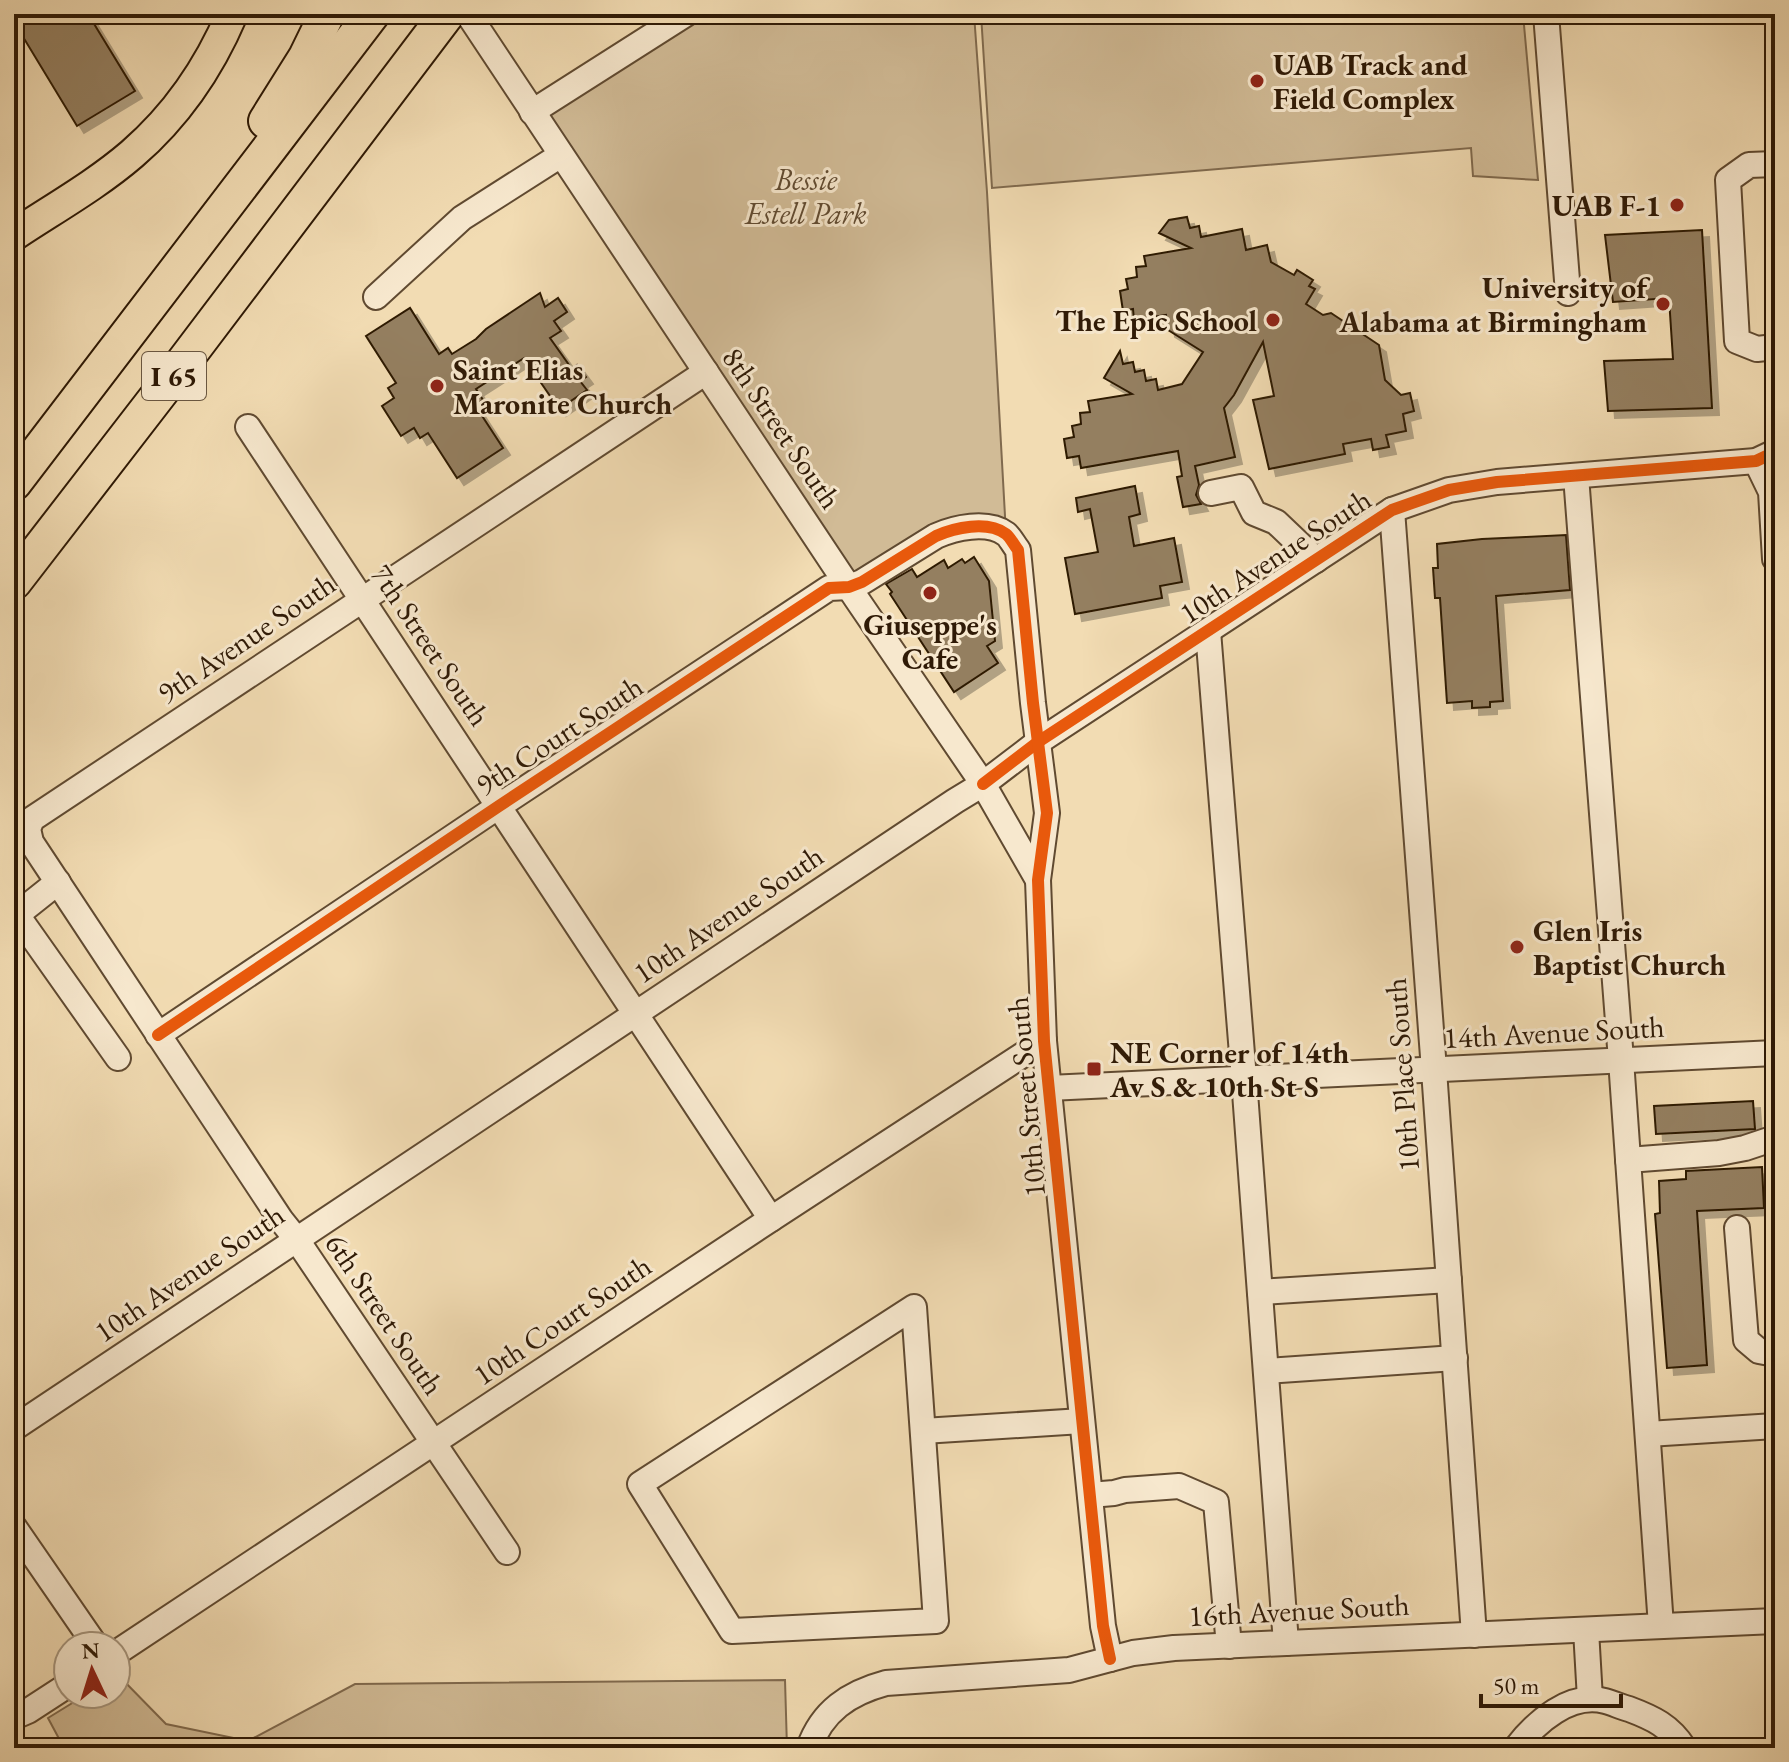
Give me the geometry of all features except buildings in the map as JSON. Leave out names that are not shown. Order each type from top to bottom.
[{"type":"highway","points":[[168,282],[306,57],[327,14]]},
{"type":"highway","name":"I 65","points":[[14,582],[331,167],[451,16]]},
{"type":"highway","name":"I 65","points":[[14,483],[368,19]]},
{"type":"main road","points":[[14,235],[117,166],[156,132],[198,78],[232,14]]},
{"type":"street","points":[[532,112],[686,14]]},
{"type":"street","points":[[1546,14],[1568,293]]},
{"type":"street","name":"8th Street South","points":[[451,16],[532,112],[983,784],[1038,880]]},
{"type":"street","points":[[376,297],[462,218],[561,155]]},
{"type":"street","points":[[1775,164],[1749,165],[1728,180],[1737,341],[1757,349],[1775,347]]},
{"type":"street","name":"9th Avenue South","points":[[28,829],[32,819],[362,599],[548,462],[706,372]]},
{"type":"street","name":"7th Street South","points":[[248,427],[771,1219]]},
{"type":"street","points":[[1766,457],[1775,559]]},
{"type":"street","name":"10th Avenue South","points":[[14,1428],[983,784],[1038,742],[1392,510],[1449,490],[1497,482],[1766,457]]},
{"type":"street","points":[[1576,476],[1661,1626]]},
{"type":"street","points":[[1211,493],[1241,487],[1254,513],[1276,522],[1316,560]]},
{"type":"street","name":"10th Place South","points":[[1392,510],[1474,1635]]},
{"type":"street","name":"9th Court South","points":[[158,1035],[829,588],[849,587],[862,582],[946,531],[976,526],[1006,534]]},
{"type":"street","name":"10th Street South","points":[[1006,534],[1018,550],[1047,813],[1038,880],[1044,1041],[1103,1626],[1110,1659]]},
{"type":"street","points":[[1208,631],[1286,1643]]},
{"type":"street","name":"6th Street South","points":[[28,829],[31,842],[158,1035],[507,1552]]},
{"type":"street","points":[[58,882],[15,916],[118,1058]]},
{"type":"street","name":"10th Court South","points":[[132,1642],[1044,1041]]},
{"type":"street","name":"14th Avenue South","points":[[1049,1088],[1775,1053]]},
{"type":"street","points":[[1628,1160],[1719,1153],[1775,1138]]},
{"type":"street","points":[[1737,1228],[1746,1340],[1759,1351],[1775,1354]]},
{"type":"street","points":[[1260,1292],[1449,1280]]},
{"type":"street","points":[[914,1307],[923,1431],[936,1621],[732,1631],[640,1484],[914,1307]]},
{"type":"street","points":[[1266,1371],[1455,1358]]},
{"type":"street","points":[[923,1431],[1082,1421]]},
{"type":"street","points":[[1648,1434],[1775,1426]]},
{"type":"street","points":[[1090,1495],[1179,1486],[1216,1502],[1229,1646]]},
{"type":"street","points":[[14,1527],[85,1630]]},
{"type":"street","name":"16th Avenue South","points":[[809,1748],[819,1727],[836,1708],[851,1696],[886,1683],[1069,1670],[1133,1653],[1174,1648],[1775,1621]]},
{"type":"street","points":[[1586,1630],[1590,1699]]},
{"type":"street","points":[[14,1717],[52,1695]]},
{"type":"street","points":[[1516,1748],[1545,1717],[1573,1703],[1590,1699],[1604,1700],[1657,1721],[1673,1732],[1684,1748]]},
{"type":"green space","name":"Bessie Estell Park","points":[[686,14],[974,14],[1006,534],[976,526],[849,587],[532,112]]},
{"type":"green space","name":"UAB Track and Field Complex","points":[[981,14],[1523,14],[1538,180],[1473,176],[1471,148],[992,188]]},
{"type":"green space","points":[[785,1680],[787,1748],[64,1748],[48,1718],[61,1710],[132,1710],[132,1689],[166,1724],[248,1741],[355,1684]]},
{"type":"cycle path","points":[[983,784],[1038,742],[1392,510],[1449,490],[1497,482],[1756,461],[1775,452]]},
{"type":"cycle path","points":[[158,1035],[829,588],[849,587],[862,582],[936,536],[952,530],[980,526],[1006,534],[1018,550],[1047,813],[1038,880],[1044,1041],[1103,1626],[1110,1659]]},
{"type":"place","name":"UAB Track and Field Complex","points":[[1257,81]]},
{"type":"place","name":"UAB F-1","points":[[1677,205]]},
{"type":"place","name":"University of Alabama at Birmingham","points":[[1663,304]]},
{"type":"place","name":"The Epic School","points":[[1273,320]]},
{"type":"place","name":"Saint Elias Maronite Church","points":[[437,386]]},
{"type":"place","name":"Giuseppe's Cafe","points":[[930,593]]},
{"type":"place","name":"Glen Iris Baptist Church","points":[[1517,947]]},
{"type":"place","name":"NE Corner of 14th Av S & 10th St S","points":[[1094,1069]]}]
